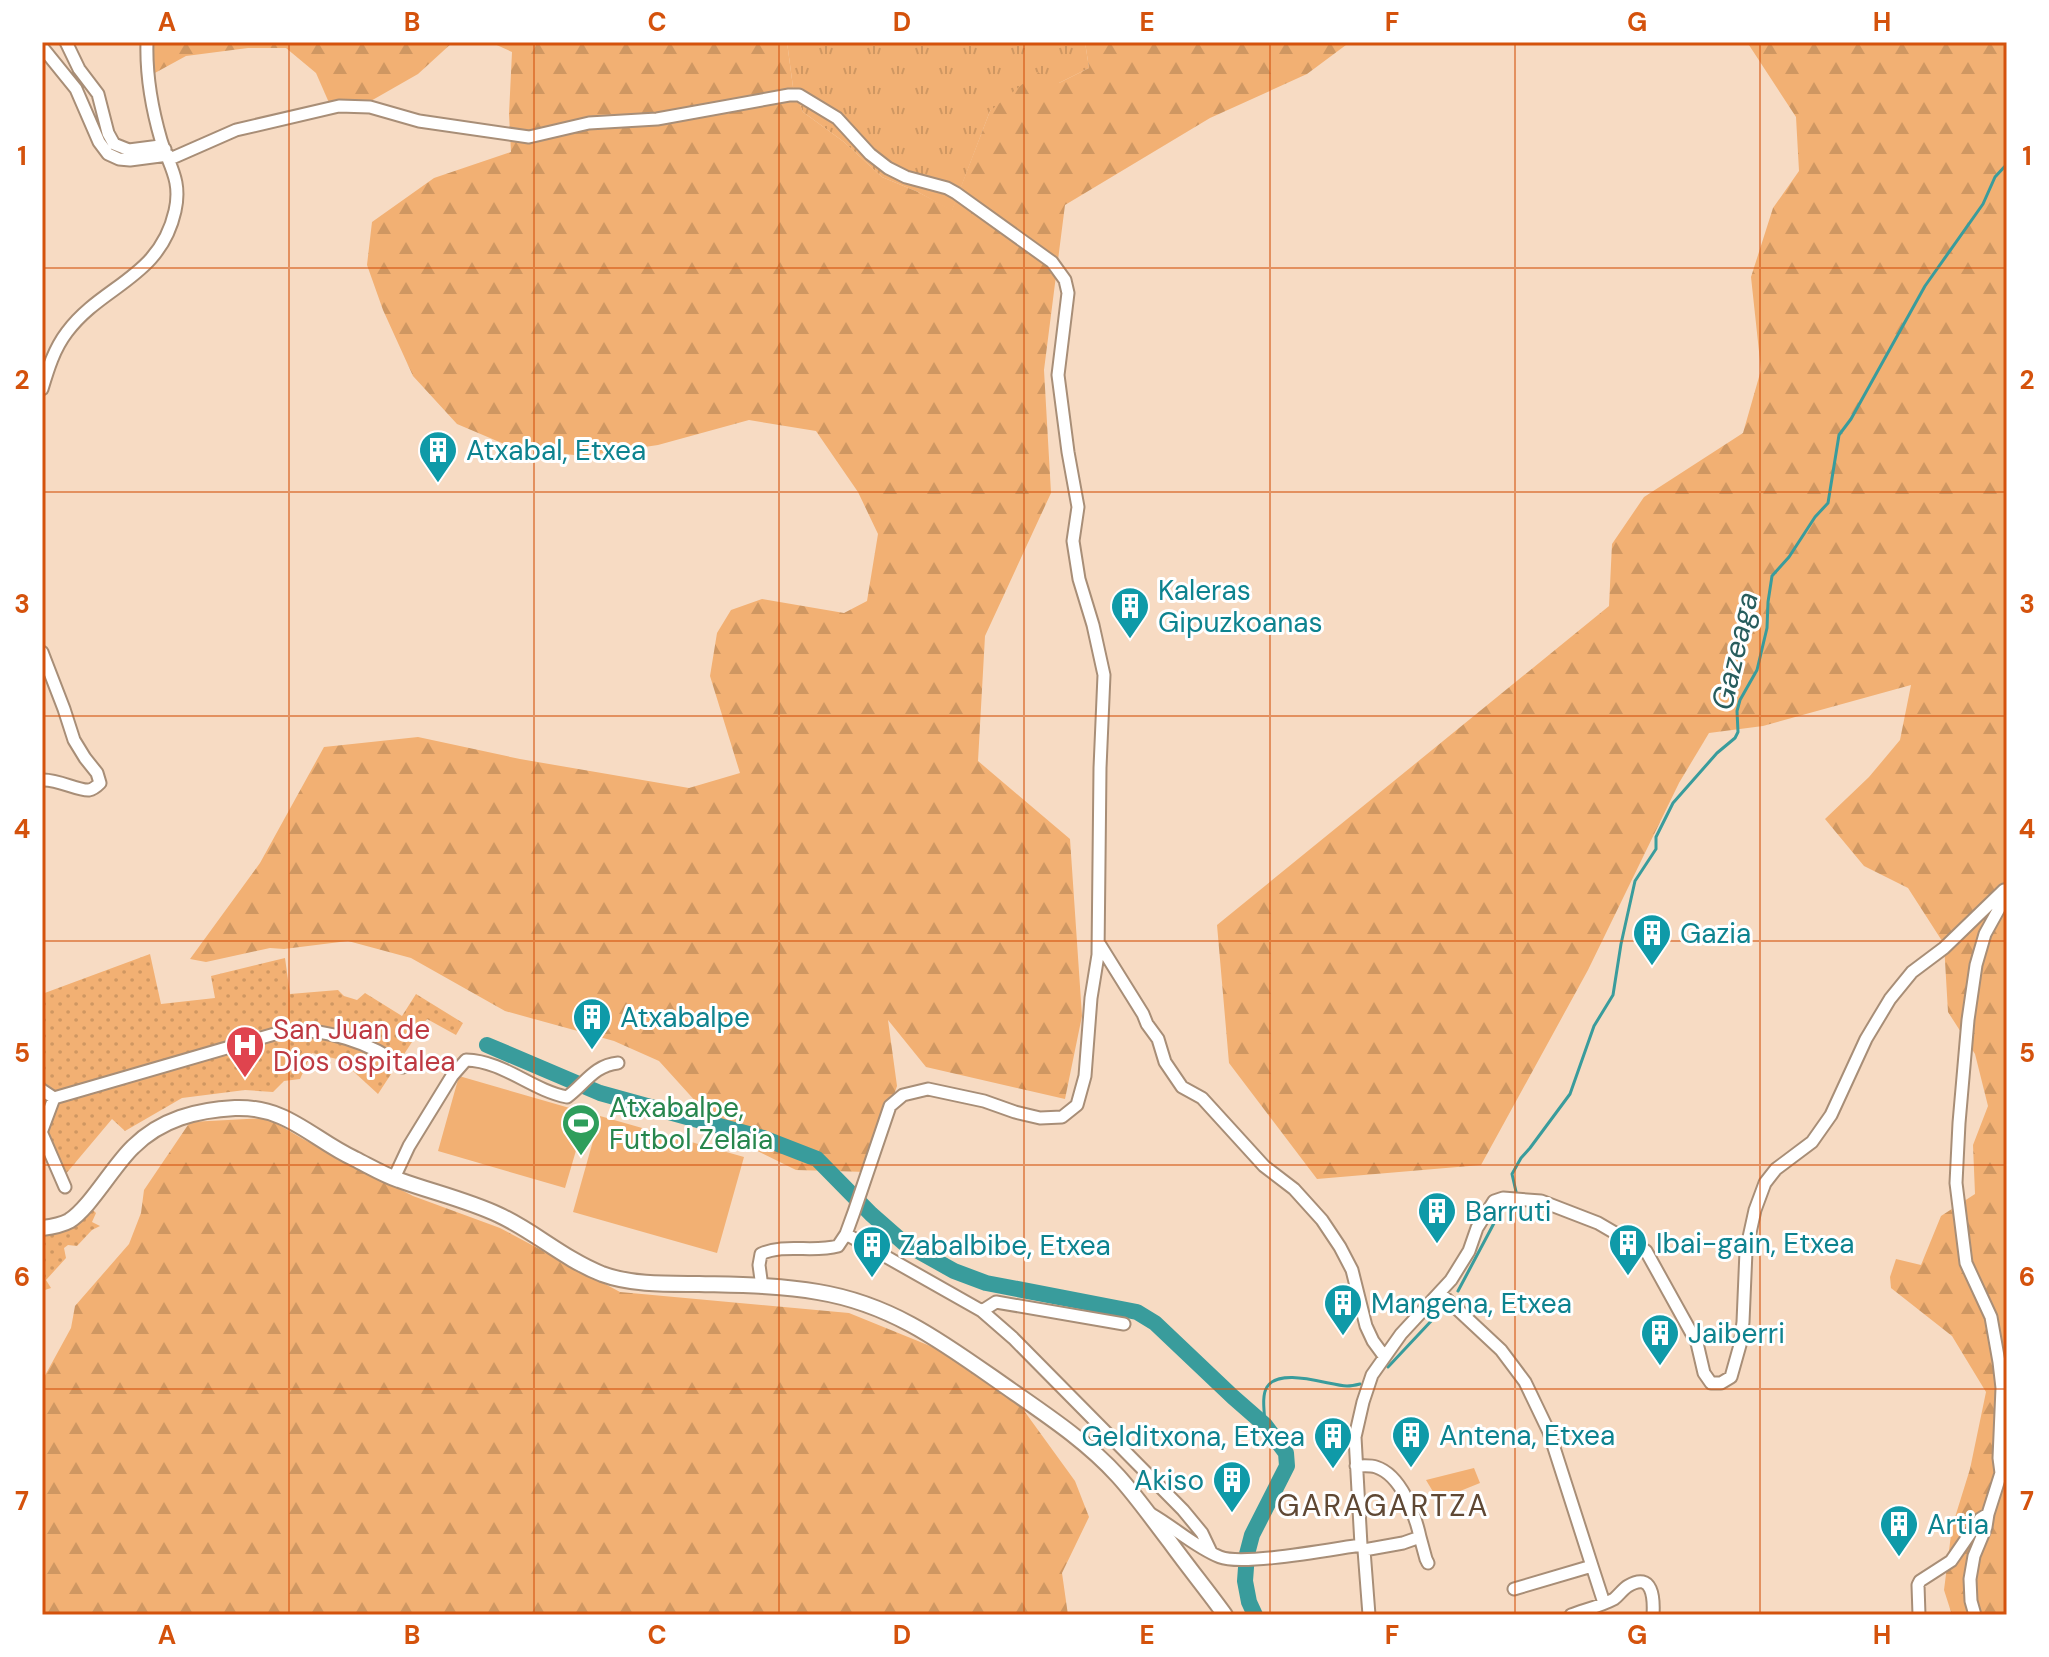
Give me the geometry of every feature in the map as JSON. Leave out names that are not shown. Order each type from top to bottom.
[{"type":"main road","points":[[42,1228],[73,1218],[132,1147],[165,1124],[203,1111],[239,1108],[270,1111],[346,1155],[394,1178],[497,1214],[603,1274],[656,1284],[762,1287],[814,1291],[850,1298],[881,1309],[926,1332],[1094,1452],[1124,1482],[1225,1615]]},
{"type":"street","points":[[66,42],[79,69],[98,94],[114,144],[129,150],[156,146],[167,155]]},
{"type":"street","points":[[42,389],[51,359],[66,332],[89,309],[140,272],[157,254],[175,211],[178,190],[161,141],[151,94],[147,42]]},
{"type":"street","points":[[42,47],[76,89],[99,142],[108,154],[130,160],[167,155],[236,130],[339,106],[370,107],[419,121],[529,137],[589,123],[657,119],[799,95],[837,118],[870,154],[888,168],[906,177],[947,188],[1052,262],[1065,280],[1068,293],[1058,375],[1078,507],[1073,541],[1079,579],[1104,675],[1098,955],[1085,1076],[1077,1105],[1062,1117],[1040,1118],[954,1093],[928,1089],[903,1095],[890,1106],[846,1234],[838,1246],[773,1249],[761,1254],[762,1287]]},
{"type":"street","points":[[42,652],[74,740],[97,773],[100,783],[92,790],[86,790],[63,782],[42,780]]},
{"type":"street","points":[[1369,1615],[1355,1437],[1363,1402],[1372,1375],[1384,1356],[1451,1280],[1494,1201],[1503,1198],[1541,1201],[1598,1223],[1646,1251],[1697,1343],[1704,1373],[1711,1383],[1721,1383],[1731,1377],[1741,1334],[1746,1251],[1765,1183],[1776,1169],[1812,1142],[1831,1115],[1866,1039],[1890,999],[1912,972],[1944,948],[2004,890],[2001,905],[1980,946],[1973,986],[1961,1091],[1956,1183],[1966,1263],[1991,1317],[2002,1388],[2001,1473],[1986,1527],[1974,1556],[1970,1579],[1975,1615]]},
{"type":"street","points":[[1098,941],[1158,1039],[1165,1062],[1182,1087],[1202,1098],[1264,1166],[1304,1199],[1328,1229],[1352,1270],[1366,1326],[1384,1356]]},
{"type":"street","points":[[42,1090],[54,1098],[285,1031],[320,1031],[356,1042],[403,1067]]},
{"type":"street","points":[[394,1178],[409,1146],[452,1076],[466,1060],[508,1070],[567,1097],[605,1066],[618,1063]]},
{"type":"street","points":[[54,1098],[42,1132],[65,1187]]},
{"type":"street","points":[[846,1234],[982,1311],[1013,1338],[1183,1510],[1202,1533],[1211,1552]]},
{"type":"street","points":[[1440,1293],[1501,1350],[1524,1379],[1549,1432],[1604,1603]]},
{"type":"street","points":[[982,1311],[996,1302],[1124,1324]]},
{"type":"street","points":[[1356,1466],[1374,1466],[1385,1472],[1405,1494],[1428,1563]]},
{"type":"street","points":[[1148,1513],[1222,1558],[1239,1561],[1403,1543],[1420,1537]]},
{"type":"street","points":[[1919,1615],[1920,1581],[1951,1561],[1980,1519],[1988,1514]]},
{"type":"street","points":[[1514,1589],[1592,1566]]},
{"type":"street","points":[[1571,1615],[1614,1598],[1633,1583],[1649,1585],[1653,1591],[1653,1615]]},
{"type":"green space","points":[[154,42],[453,42],[418,74],[369,102],[330,105],[316,73],[286,48],[248,48],[186,56],[153,74]]},
{"type":"green space","points":[[490,42],[787,42],[793,87],[803,112],[844,142],[882,177],[952,210],[990,111],[1037,72],[1059,83],[1089,68],[1085,42],[1350,42],[1307,74],[1210,118],[1065,205],[1044,370],[1051,493],[985,636],[978,761],[1070,839],[1082,1016],[1065,1099],[926,1067],[888,1020],[897,1086],[868,1172],[796,1170],[727,1136],[659,1061],[614,1041],[505,1011],[411,958],[348,941],[270,948],[206,962],[190,959],[260,863],[324,747],[418,737],[520,759],[689,788],[740,773],[710,676],[717,633],[731,610],[762,599],[844,613],[867,601],[878,534],[858,492],[816,431],[749,420],[658,445],[584,456],[516,449],[457,424],[413,376],[383,310],[367,265],[372,222],[434,178],[511,152],[512,52]]},
{"type":"green space","points":[[787,42],[1085,42],[1089,68],[990,111],[952,211],[882,177],[844,142],[803,112],[793,87]]},
{"type":"green space","points":[[1747,42],[2007,42],[2007,1615],[1952,1615],[1944,1590],[1952,1527],[1970,1469],[1986,1392],[1952,1336],[1891,1288],[1890,1277],[1896,1259],[1921,1265],[1941,1216],[1975,1194],[1973,1145],[1988,1106],[1975,1054],[1948,1012],[1944,944],[1908,888],[1864,866],[1825,819],[1869,777],[1900,740],[1911,685],[1763,726],[1709,733],[1679,783],[1588,970],[1481,1165],[1317,1179],[1229,1063],[1217,925],[1609,606],[1612,544],[1644,497],[1743,433],[1761,370],[1751,277],[1773,208],[1799,171],[1796,117]]},
{"type":"green space","points":[[150,954],[161,1004],[215,998],[211,976],[285,958],[290,994],[338,990],[344,996],[357,1000],[365,993],[402,1016],[416,994],[463,1023],[456,1035],[427,1019],[378,1094],[341,1060],[312,1053],[300,1079],[284,1081],[273,1092],[245,1090],[182,1098],[125,1131],[112,1119],[59,1182],[42,1142],[42,994]]},
{"type":"green space","points":[[459,1076],[587,1113],[565,1188],[438,1151]]},
{"type":"green space","points":[[600,1116],[744,1157],[717,1253],[573,1212]]},
{"type":"green space","points":[[267,1118],[413,1196],[500,1228],[620,1292],[849,1313],[945,1352],[1017,1401],[1075,1481],[1089,1517],[1062,1573],[1068,1615],[42,1615],[42,1381],[71,1328],[75,1306],[129,1244],[141,1213],[144,1190],[190,1122]]},
{"type":"green space","points":[[91,1208],[96,1213],[92,1222],[100,1226],[77,1246],[64,1248],[66,1258],[46,1280],[51,1288],[42,1291],[42,1235],[70,1226]]},
{"type":"green space","points":[[1474,1468],[1480,1483],[1438,1500],[1426,1480]]},
{"type":"waterway","name":"Gazeaga","points":[[1517,1196],[1512,1174],[1570,1094],[1594,1026],[1613,995],[1635,881],[1656,849],[1656,837],[1673,803],[1738,732],[1740,700],[1757,670],[1767,628],[1772,576],[1828,503],[1839,435],[1925,286],[1983,204],[1995,177],[2007,164]]},
{"type":"waterway","points":[[487,1045],[600,1093],[763,1138],[817,1159],[904,1243],[954,1271],[986,1283],[1137,1312],[1155,1323],[1265,1425],[1286,1453],[1287,1466],[1252,1535],[1247,1554],[1245,1581],[1255,1615]]},
{"type":"waterway","name":"Gazeaga","points":[[1458,1291],[1501,1210],[1511,1202]]},
{"type":"waterway","name":"Gazeaga","points":[[1388,1367],[1434,1318]]},
{"type":"waterway","name":"Gazeaga","points":[[1265,1425],[1264,1395],[1273,1381],[1293,1378],[1347,1386],[1360,1384]]},
{"type":"place","name":"Atxabal, Etxea","points":[[438,484]]},
{"type":"place","name":"Kaleras Gipuzkoanas","points":[[1130,640]]},
{"type":"place","name":"Gazia","points":[[1652,967]]},
{"type":"place","name":"Atxabalpe","points":[[592,1051]]},
{"type":"place","name":"San Juan de Dios ospitalea","points":[[245,1079]]},
{"type":"place","name":"Atxabalpe, Futbol Zelaia","points":[[581,1157]]},
{"type":"place","name":"Barruti","points":[[1437,1245]]},
{"type":"place","name":"Ibai-gain, Etxea","points":[[1628,1277]]},
{"type":"place","name":"Zabalbibe, Etxea","points":[[872,1279]]},
{"type":"place","name":"Mangena, Etxea","points":[[1343,1337]]},
{"type":"place","name":"Jaiberri","points":[[1660,1367]]},
{"type":"place","name":"Antena, Etxea","points":[[1411,1469]]},
{"type":"place","name":"Gelditxona, Etxea","points":[[1333,1470]]},
{"type":"place","name":"Akiso","points":[[1232,1514]]},
{"type":"place","name":"Artia","points":[[1899,1558]]},
{"type":"district","name":"GARAGARTZA","points":[[1383,1506]]}]
